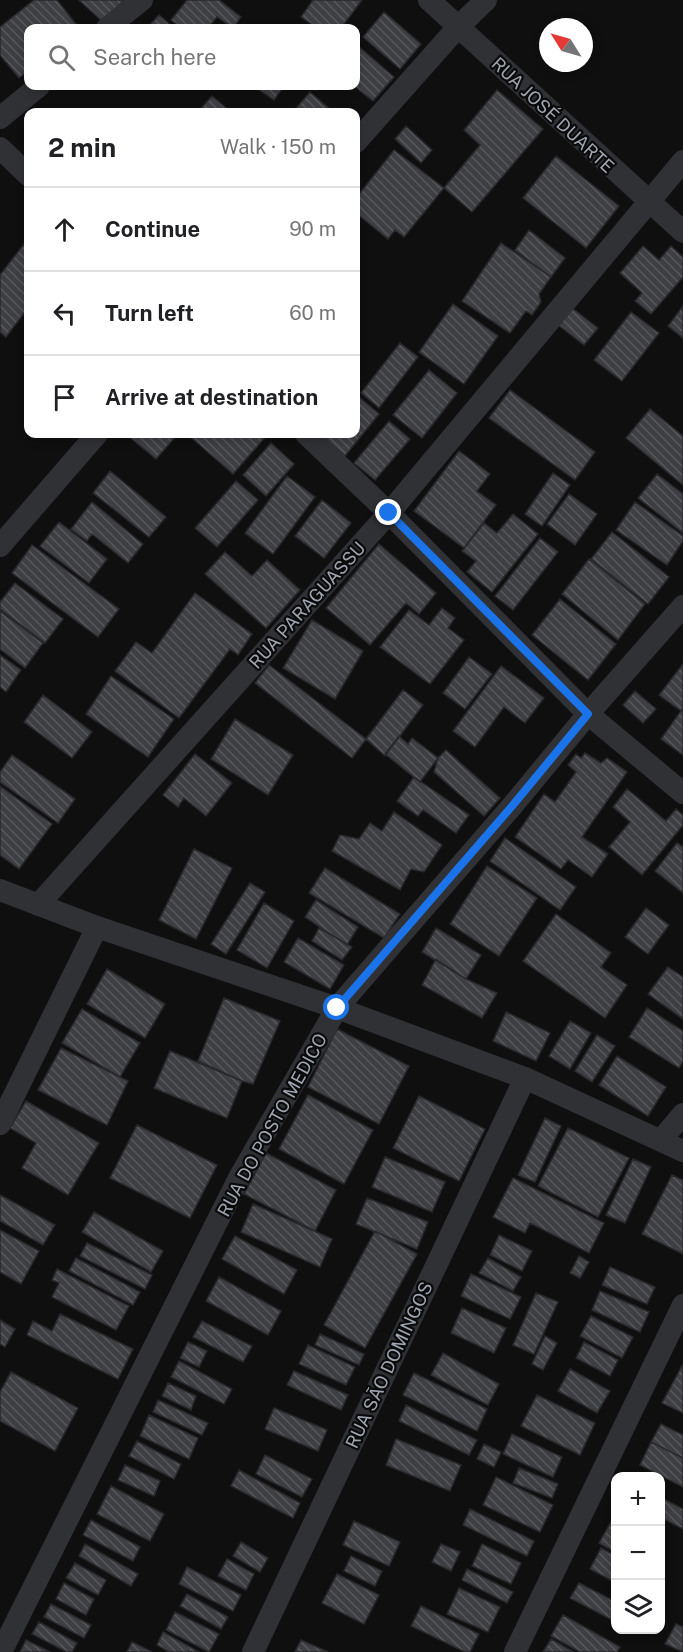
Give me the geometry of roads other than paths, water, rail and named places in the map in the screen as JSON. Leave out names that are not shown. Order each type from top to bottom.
[{"type":"street","points":[[112,24],[142,0]]},
{"type":"street","name":"RUA JOSÉ DUARTE","points":[[429,0],[683,232]]},
{"type":"street","points":[[360,137],[458,27],[486,0]]},
{"type":"street","points":[[0,118],[34,90]]},
{"type":"street","points":[[0,148],[24,171]]},
{"type":"street","name":"RUA PARAGUASSU","points":[[38,904],[389,513],[683,161]]},
{"type":"street","points":[[0,546],[94,438]]},
{"type":"street","points":[[310,438],[389,513],[588,714],[683,793]]},
{"type":"street","name":"RUA DO POSTO MEDICO","points":[[1,1652],[240,1176],[337,1008],[683,606]]},
{"type":"street","points":[[0,890],[98,927],[337,1008],[525,1078],[683,1151]]},
{"type":"street","points":[[0,1124],[98,927]]},
{"type":"street","name":"RUA SÃO DOMINGOS","points":[[253,1652],[525,1078]]},
{"type":"street","points":[[661,1140],[683,1114]]},
{"type":"street","points":[[515,1652],[683,1305]]}]
